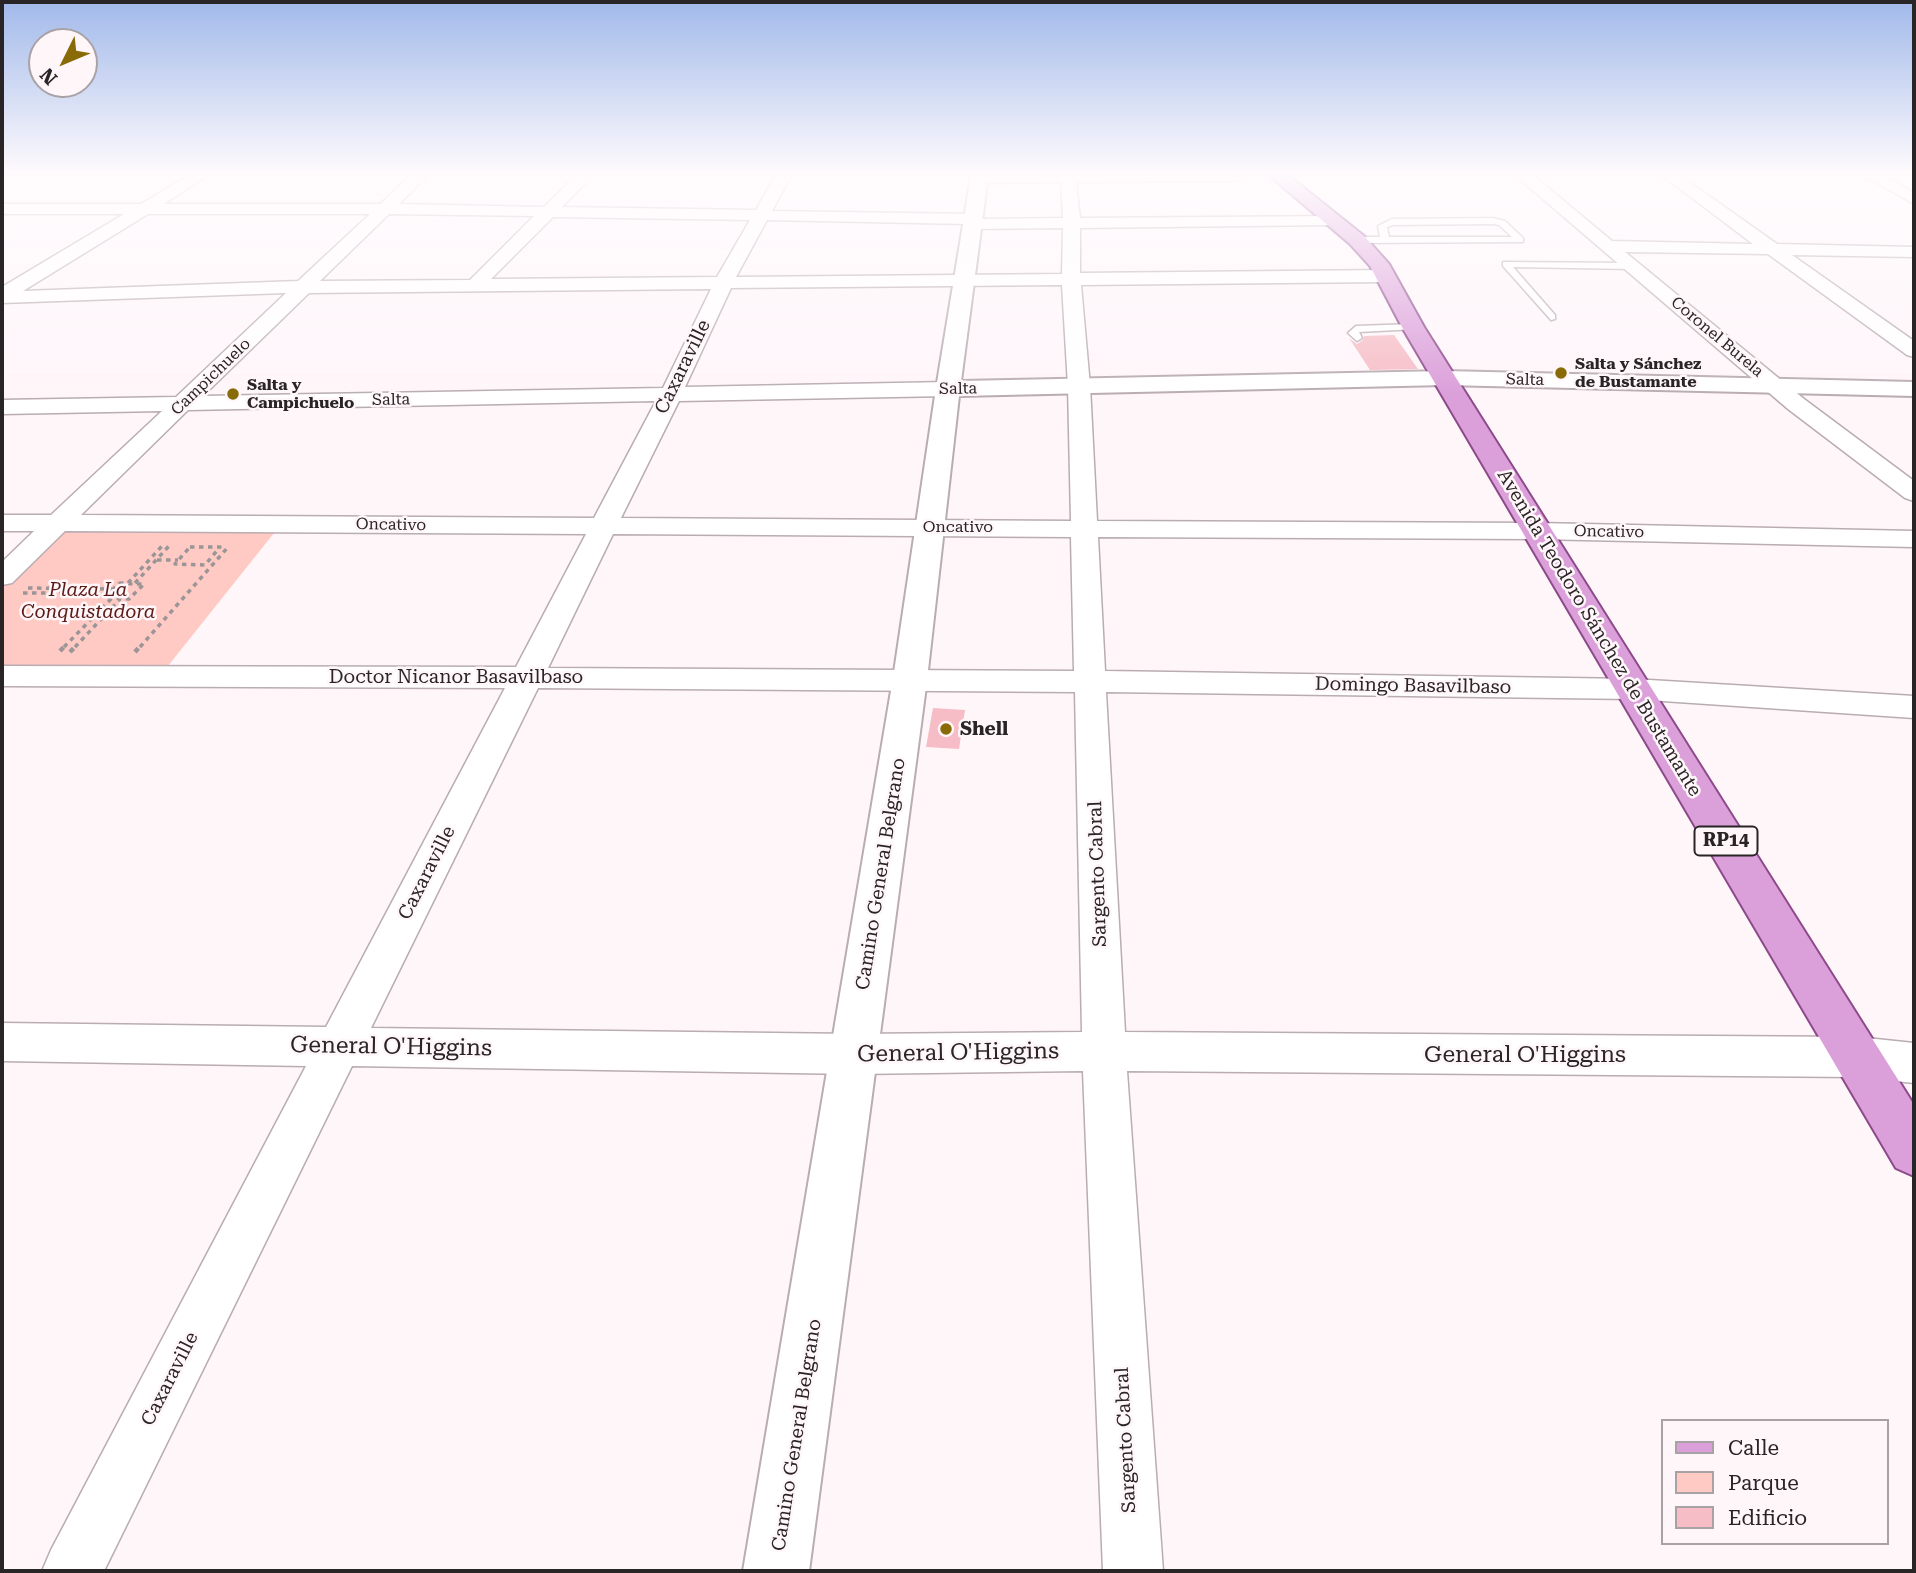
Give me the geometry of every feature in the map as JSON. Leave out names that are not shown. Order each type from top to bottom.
[{"type":"main road","name":"Avenida Teodoro Sánchez de Bustamante","points":[[1366,249],[1386,276],[1413,327],[1914,1151]]},
{"type":"street","points":[[2,296],[78,249]]},
{"type":"street","name":"Campichuelo","points":[[10,586],[58,524],[343,249]]},
{"type":"street","points":[[475,285],[511,249]]},
{"type":"street","name":"Caxaraville","points":[[72,1571],[742,249]]},
{"type":"street","name":"Camino General Belgrano","points":[[776,1571],[910,679],[948,389],[971,249]]},
{"type":"street","name":"Sargento Cabral","points":[[1072,249],[1085,528],[1104,1051],[1133,1571]]},
{"type":"street","name":"Coronel Burela","points":[[1614,249],[1775,385],[1914,492]]},
{"type":"street","points":[[1773,249],[1914,351]]},
{"type":"street","points":[[1791,249],[1914,252]]},
{"type":"street","points":[[2,296],[304,287],[1386,276]]},
{"type":"street","name":"Salta","points":[[2,407],[948,389],[1385,376],[1914,389]]},
{"type":"street","name":"Oncativo","points":[[2,523],[1537,531],[1914,539]]},
{"type":"street","name":"Doctor Nicanor Basavilbaso","points":[[2,676],[910,679]]},
{"type":"street","name":"Domingo Basavilbaso","points":[[910,679],[1633,688],[1914,707]]},
{"type":"street","name":"General O'Higgins","points":[[2,1042],[854,1054],[1104,1051],[1857,1057],[1914,1063]]},
{"type":"lane","points":[[1551,317],[1506,264],[1633,266]]},
{"type":"lane","points":[[1357,338],[1353,332],[1356,329],[1413,327]]},
{"type":"path","points":[[130,658],[219,559],[247,523]]},
{"type":"path","points":[[134,583],[186,524]]},
{"type":"path","points":[[127,583],[186,524]]},
{"type":"path","points":[[190,547],[220,547],[210,559],[205,565],[175,565],[190,547]]},
{"type":"path","points":[[157,560],[179,559]]},
{"type":"path","points":[[210,559],[219,559]]},
{"type":"path","points":[[10,586],[110,596],[120,599],[129,599],[144,584],[119,583],[110,596],[42,676]]},
{"type":"path","points":[[10,586],[114,589]]},
{"type":"path","points":[[42,676],[120,599]]},
{"type":"green space","name":"Plaza La Conquistadora","points":[[282,523],[160,676],[2,676],[2,577],[58,524]]},
{"type":"building","points":[[1394,335],[1418,369],[1370,370],[1349,338],[1357,344],[1364,336]]},
{"type":"building","name":"Shell","points":[[933,708],[965,710],[959,749],[926,747]]},
{"type":"place","name":"Salta y Sánchez de Bustamante","points":[[1561,373]]},
{"type":"place","name":"Salta y Campichuelo","points":[[233,394]]},
{"type":"place","name":"Shell","points":[[946,729]]}]
